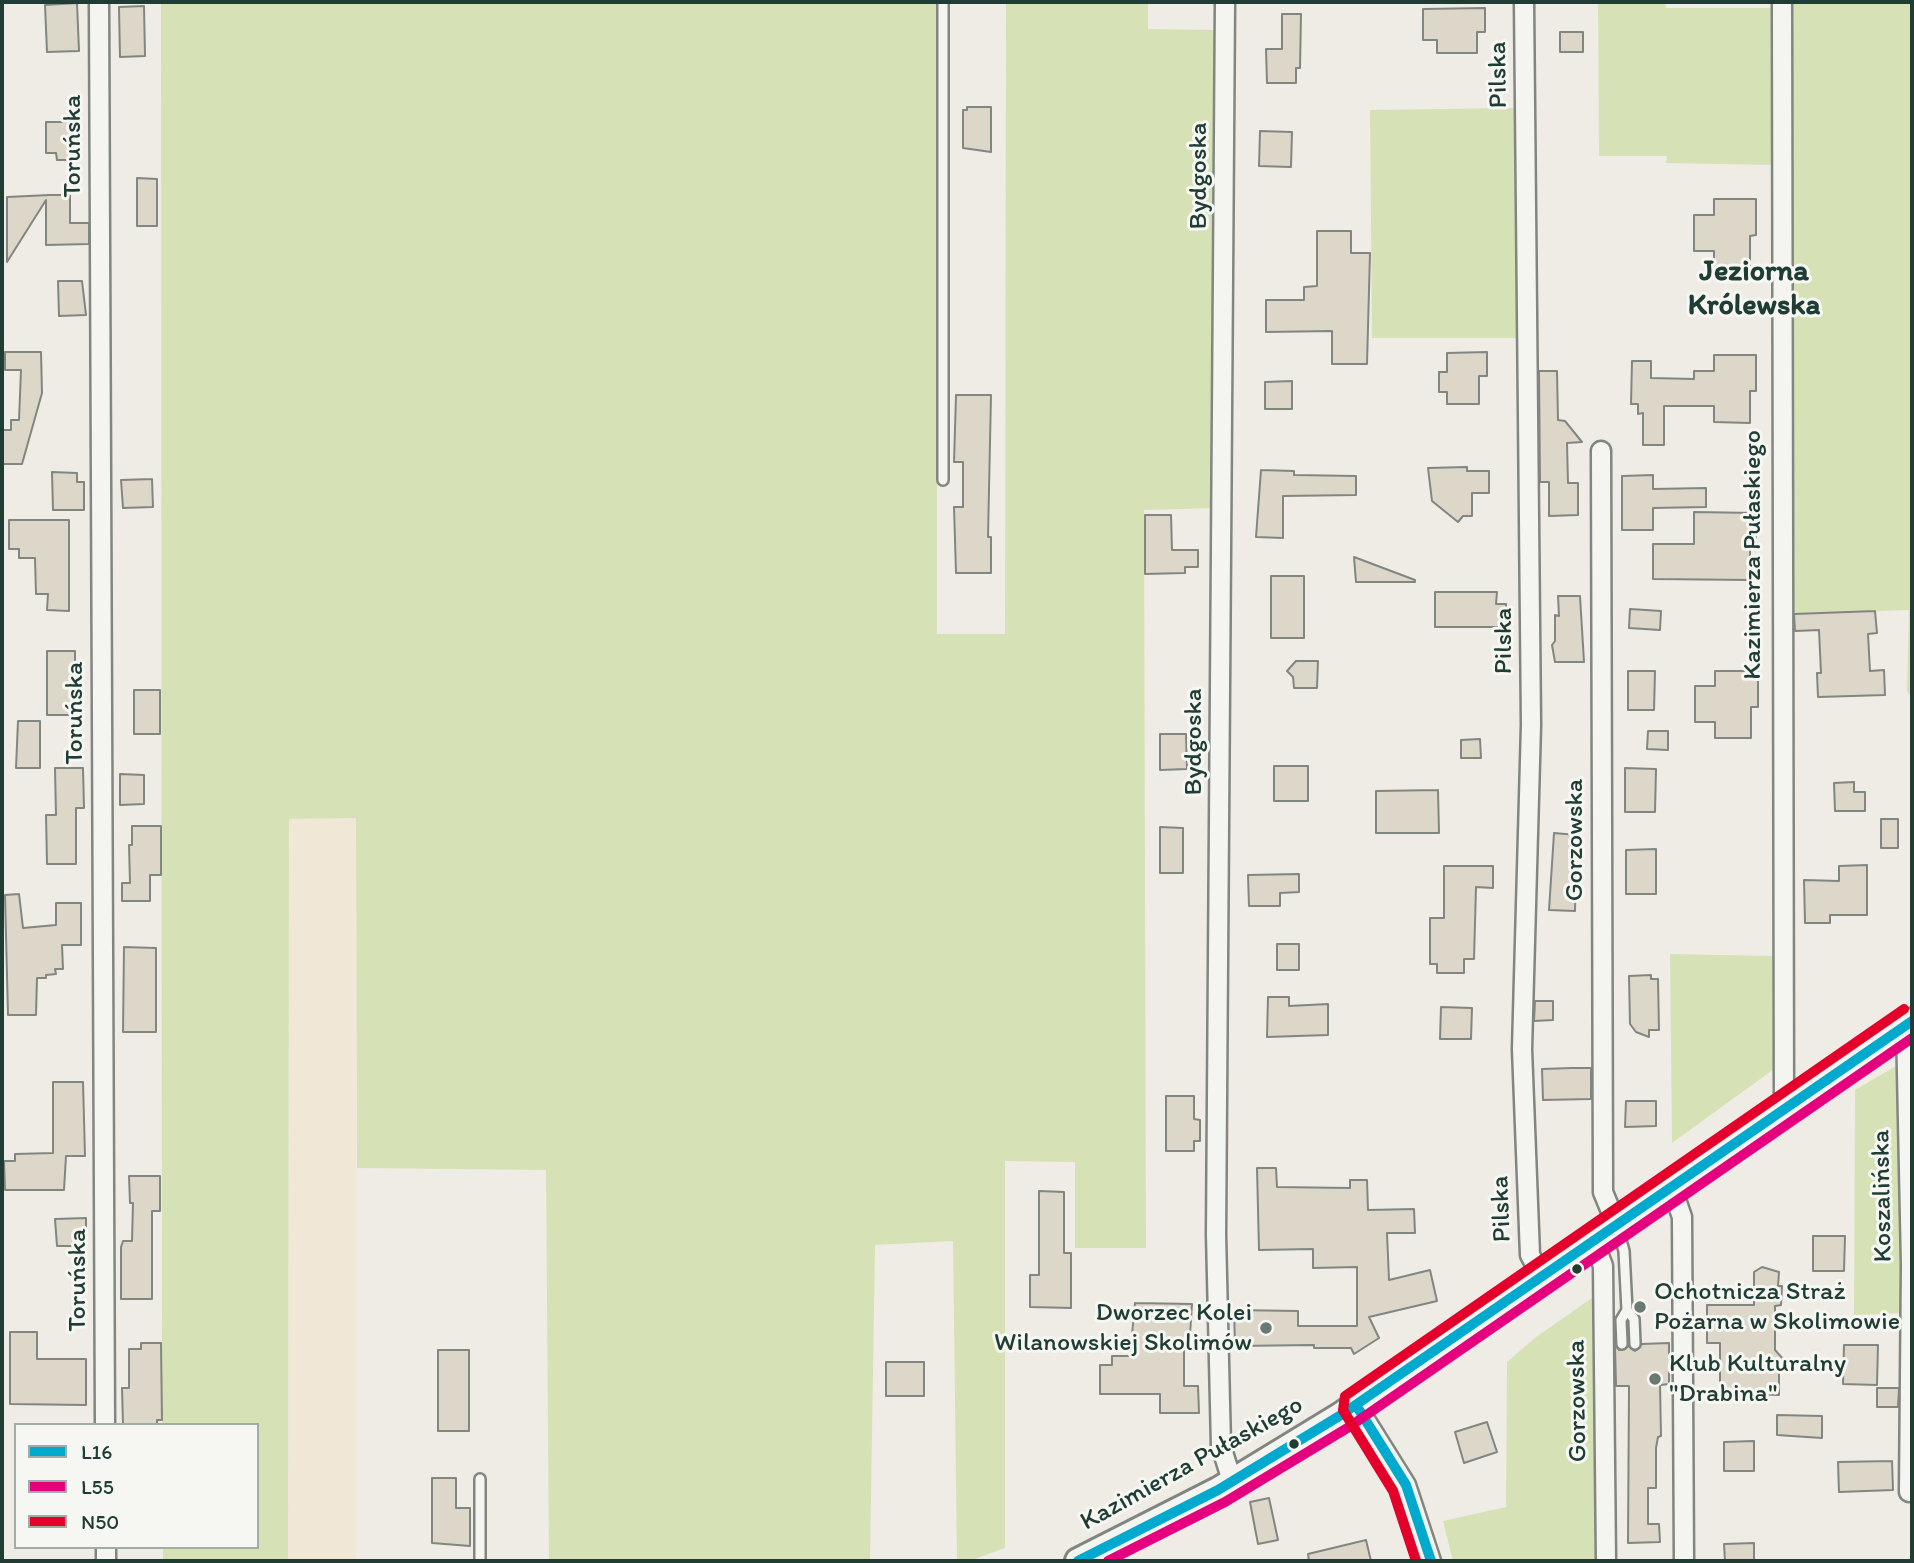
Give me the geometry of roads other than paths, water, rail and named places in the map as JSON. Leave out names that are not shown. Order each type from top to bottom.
[{"type":"main road","name":"Kazimierza Pułaskiego","points":[[1078,1561],[1232,1481],[1356,1405],[1909,1023]]},
{"type":"street","name":"Toruńska","points":[[99,2],[105,1423]]},
{"type":"street","name":"Bydgoska","points":[[1225,2],[1216,1234],[1221,1446],[1232,1481]]},
{"type":"street","name":"Pilska","points":[[1524,2],[1531,724],[1522,1049],[1530,1255],[1542,1277]]},
{"type":"street","name":"Kazimierza Pułaskiego","points":[[1782,2],[1784,1108]]},
{"type":"street","name":"Gorzowska","points":[[1601,451],[1603,1192],[1617,1226]]},
{"type":"street","name":"Koszalińska","points":[[1909,1023],[1909,1492]]},
{"type":"street","points":[[1672,1188],[1682,1217],[1684,1561]]},
{"type":"street","name":"Gorzowska","points":[[1594,1242],[1603,1266],[1606,1561]]},
{"type":"street","points":[[1356,1405],[1406,1485],[1431,1561]]},
{"type":"lane","points":[[943,2],[943,480]]},
{"type":"lane","points":[[1617,1226],[1623,1240],[1627,1310],[1621,1320],[1622,1344]]},
{"type":"lane","points":[[1627,1310],[1634,1319],[1635,1344]]},
{"type":"lane","points":[[480,1479],[480,1561]]},
{"type":"place","name":"Ochotnicza Straż Pożarna w Skolimowie","points":[[1640,1307]]},
{"type":"place","name":"Dworzec Kolei Wilanowskiej Skolimów","points":[[1266,1328]]},
{"type":"place","name":"Klub Kulturalny \"Drabina\"","points":[[1655,1379]]},
{"type":"district","name":"Jeziorna Królewska","points":[[1754,289]]}]
